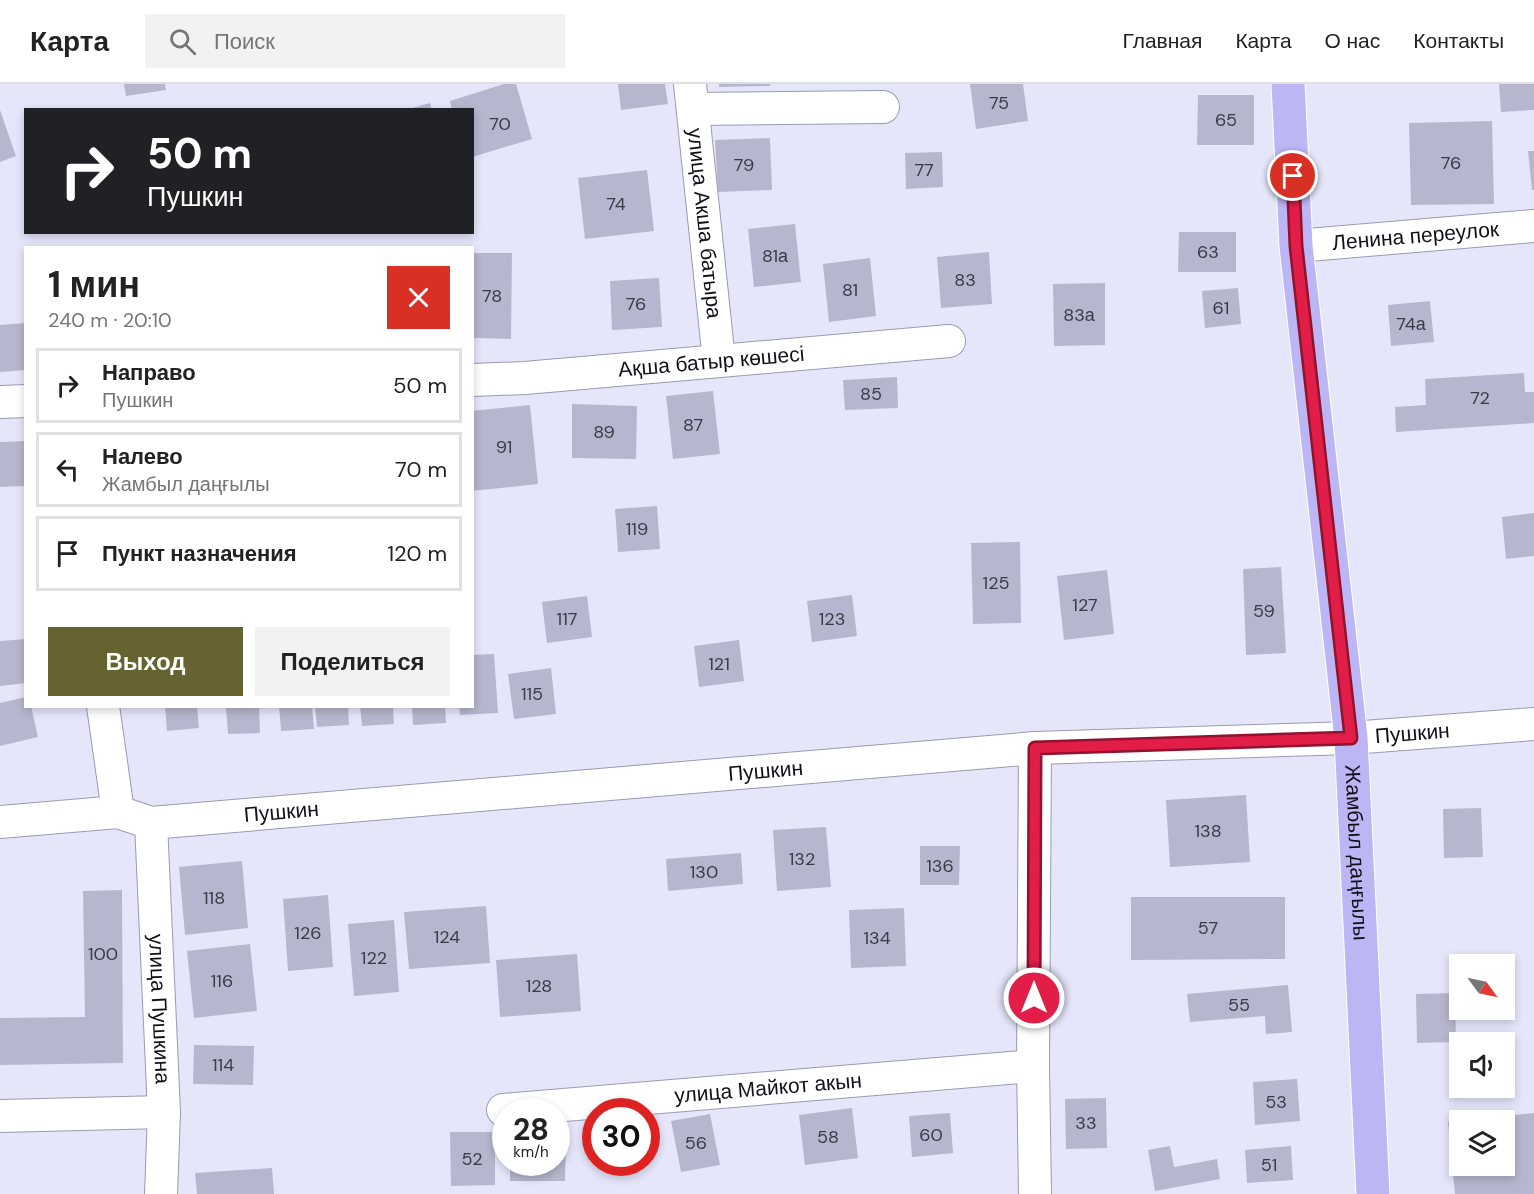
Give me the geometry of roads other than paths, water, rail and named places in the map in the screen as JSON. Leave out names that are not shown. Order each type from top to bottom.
[{"type":"main road","name":"Жамбыл даңғылы","points":[[1288,84],[1296,246],[1351,738],[1373,1194]]},
{"type":"street","points":[[691,97],[883,107]]},
{"type":"street","name":"улица Акша батыра","points":[[691,97],[719,361]]},
{"type":"street","name":"Ленина переулок","points":[[1296,246],[1534,226]]},
{"type":"street","name":"Ақша батыр көшесі","points":[[474,380],[525,378],[949,341]]},
{"type":"street","points":[[0,402],[24,401]]},
{"type":"street","points":[[103,708],[118,812]]},
{"type":"street","name":"Пушкин","points":[[0,822],[118,812],[151,823],[1035,748],[1351,738],[1534,724]]},
{"type":"street","points":[[1035,748],[1035,1194]]},
{"type":"street","name":"улица Пушкина","points":[[151,823],[164,1112],[161,1194]]},
{"type":"street","name":"улица Майкот акын","points":[[570,1104],[1034,1066]]},
{"type":"street","points":[[0,1116],[164,1112]]}]
